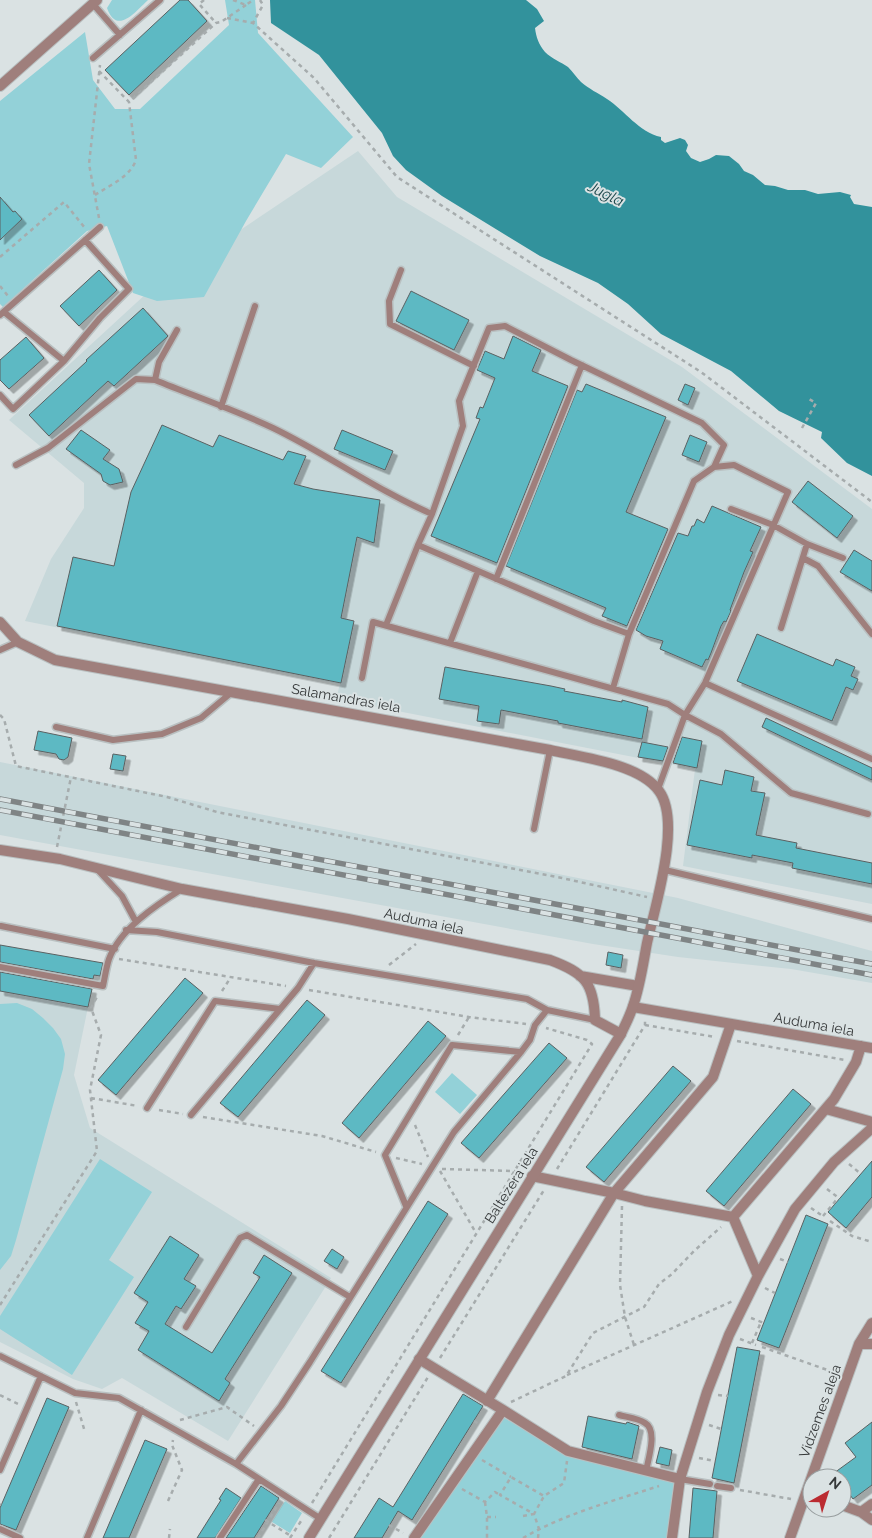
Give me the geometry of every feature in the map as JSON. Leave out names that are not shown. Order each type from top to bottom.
[{"type":"street","points":[[0,86],[95,2]]},
{"type":"street","name":"Salamandras iela","points":[[0,622],[18,642],[55,660],[550,750],[622,766],[642,776],[658,789]]},
{"type":"street","name":"Baltezera iela","points":[[309,1538],[620,1034],[633,1007],[665,870],[668,820],[665,802],[658,789]]},
{"type":"street","name":"Auduma iela","points":[[0,850],[60,859],[182,889],[348,919],[550,960],[567,966],[590,987],[594,1003],[595,1020]]},
{"type":"street","points":[[580,976],[638,986]]},
{"type":"street","name":"Auduma iela","points":[[633,1007],[872,1048]]},
{"type":"street","points":[[595,1020],[620,1034]]},
{"type":"street","points":[[487,1401],[618,1194],[713,1077],[730,1024]]},
{"type":"street","points":[[733,1217],[834,1099],[856,1062],[861,1046]]},
{"type":"street","points":[[826,1109],[872,1122]]},
{"type":"street","points":[[672,1538],[680,1479],[707,1392],[729,1335],[758,1276],[795,1209],[840,1156],[872,1128]]},
{"type":"street","points":[[532,1176],[645,1201],[733,1217]]},
{"type":"street","points":[[733,1217],[758,1276]]},
{"type":"street","name":"Vidzemes aleja","points":[[817,1468],[859,1344],[872,1323]]},
{"type":"street","points":[[859,1344],[872,1344]]},
{"type":"street","points":[[419,1359],[568,1451],[680,1479]]},
{"type":"street","points":[[414,1538],[503,1410]]},
{"type":"street","points":[[861,1512],[872,1504]]},
{"type":"street","name":"Vidzemes aleja","points":[[790,1538],[802,1509]]},
{"type":"street","points":[[852,1509],[861,1512],[872,1520]]},
{"type":"lane","points":[[93,58],[160,0]]},
{"type":"lane","points":[[95,2],[120,35]]},
{"type":"lane","points":[[64,361],[2,314],[100,227]]},
{"type":"lane","points":[[0,395],[13,409],[64,361],[100,318],[129,289],[85,240]]},
{"type":"lane","points":[[401,270],[389,302],[390,324],[474,366]]},
{"type":"lane","points":[[221,407],[255,306]]},
{"type":"lane","points":[[386,626],[432,514],[463,426],[460,401],[489,328],[505,326],[702,423],[724,445],[714,467]]},
{"type":"lane","points":[[155,380],[158,362],[178,330]]},
{"type":"lane","points":[[496,579],[582,365]]},
{"type":"lane","points":[[16,465],[48,448],[136,379],[155,380],[273,428],[408,504],[432,514]]},
{"type":"lane","points":[[613,688],[629,634],[694,481],[714,467],[734,465],[788,492],[705,684],[685,715],[658,789]]},
{"type":"lane","points":[[731,509],[774,525],[808,544],[844,558]]},
{"type":"lane","points":[[781,628],[808,544]]},
{"type":"lane","points":[[418,545],[594,621],[629,634]]},
{"type":"lane","points":[[804,558],[818,566],[872,634]]},
{"type":"lane","points":[[450,643],[478,571]]},
{"type":"lane","points":[[362,678],[372,622],[668,704],[721,734],[791,793],[868,814]]},
{"type":"lane","points":[[0,650],[18,642]]},
{"type":"lane","points":[[705,684],[872,759]]},
{"type":"lane","points":[[56,727],[113,740],[162,734],[201,718],[233,691]]},
{"type":"lane","points":[[534,828],[550,750]]},
{"type":"lane","points":[[94,867],[122,896],[136,922]]},
{"type":"lane","points":[[665,870],[872,919]]},
{"type":"lane","points":[[0,967],[103,986],[110,958],[126,930],[164,900],[182,889]]},
{"type":"lane","points":[[1,926],[115,949]]},
{"type":"lane","points":[[126,930],[157,932],[314,963],[527,999],[546,1010],[595,1020]]},
{"type":"lane","points":[[191,1115],[298,988],[314,963]]},
{"type":"lane","points":[[147,1108],[215,1001],[280,1009]]},
{"type":"lane","points":[[236,1464],[296,1384],[454,1132],[521,1052],[530,1040],[535,1025],[546,1010]]},
{"type":"lane","points":[[406,1206],[385,1155],[452,1045],[521,1052]]},
{"type":"lane","points":[[186,1327],[240,1238],[247,1235],[350,1297]]},
{"type":"lane","points":[[0,1356],[75,1393],[119,1398],[236,1464],[321,1519]]},
{"type":"lane","points":[[0,1470],[42,1376]]},
{"type":"lane","points":[[87,1538],[141,1410]]},
{"type":"lane","points":[[618,1415],[646,1423],[650,1428],[652,1437],[646,1472]]},
{"type":"lane","points":[[220,1538],[259,1479]]},
{"type":"lane","points":[[680,1479],[732,1488]]},
{"type":"lane","points":[[0,1529],[20,1538]]},
{"type":"path","points":[[204,0],[199,4],[216,23]]},
{"type":"path","points":[[234,0],[246,5]]},
{"type":"path","points":[[128,102],[216,23],[253,0]]},
{"type":"path","points":[[253,23],[263,5],[260,0]]},
{"type":"path","points":[[226,18],[253,23],[314,78],[397,177],[701,372],[872,502]]},
{"type":"path","points":[[100,227],[89,164],[101,51]]},
{"type":"path","points":[[95,195],[122,178],[133,167],[136,160],[128,102],[99,72]]},
{"type":"path","points":[[0,257],[64,202],[91,234]]},
{"type":"path","points":[[802,428],[816,403],[809,399]]},
{"type":"path","points":[[0,715],[4,719],[16,766],[167,797],[216,812],[562,878],[658,899]]},
{"type":"path","points":[[57,846],[70,777]]},
{"type":"path","points":[[379,973],[427,935]]},
{"type":"path","points":[[110,958],[469,1017],[535,1025],[587,1040],[592,1044],[291,1537],[267,1521]]},
{"type":"path","points":[[215,1001],[230,977]]},
{"type":"path","points":[[0,1305],[97,1151],[90,1090],[101,1035],[91,1008],[103,986]]},
{"type":"path","points":[[452,1045],[469,1017]]},
{"type":"path","points":[[329,1538],[645,1025],[856,1062]]},
{"type":"path","points":[[91,1098],[322,1136],[363,1148]]},
{"type":"path","points":[[410,1115],[426,1154],[433,1164]]},
{"type":"path","points":[[840,1156],[861,1174]]},
{"type":"path","points":[[476,1233],[439,1168],[514,1171],[532,1176]]},
{"type":"path","points":[[801,1201],[823,1216],[839,1198],[818,1181]]},
{"type":"path","points":[[618,1194],[621,1214],[620,1285],[625,1317],[634,1345]]},
{"type":"path","points":[[566,1376],[593,1333],[644,1307],[659,1284],[733,1217]]},
{"type":"path","points":[[830,1221],[852,1236],[872,1242]]},
{"type":"path","points":[[503,1410],[509,1403],[736,1299],[746,1301]]},
{"type":"path","points":[[729,1335],[754,1344],[761,1322]]},
{"type":"path","points":[[762,1347],[847,1377]]},
{"type":"path","points":[[75,1393],[85,1432]]},
{"type":"path","points":[[166,1424],[227,1408],[262,1431]]},
{"type":"path","points":[[168,1501],[182,1470],[172,1445],[175,1429]]},
{"type":"path","points":[[534,1514],[544,1496],[564,1483],[568,1451]]},
{"type":"path","points":[[472,1454],[544,1496]]},
{"type":"path","points":[[688,1455],[715,1461]]},
{"type":"path","points":[[500,1495],[510,1477]]},
{"type":"path","points":[[523,1538],[539,1529],[582,1512],[680,1479]]},
{"type":"path","points":[[453,1483],[485,1502]]},
{"type":"path","points":[[732,1488],[802,1496]]},
{"type":"path","points":[[485,1502],[495,1492],[534,1514],[539,1529],[538,1538]]},
{"type":"path","points":[[258,1538],[284,1495]]},
{"type":"path","points":[[485,1502],[487,1538]]},
{"type":"path","points":[[523,1516],[534,1514]]},
{"type":"path","points":[[487,1517],[496,1517]]},
{"type":"path","points":[[390,1525],[404,1534]]},
{"type":"path","points":[[169,1538],[170,1528]]},
{"type":"shaded area","points":[[112,0],[148,0],[127,19],[121,21],[111,16],[107,8]]},
{"type":"shaded area","points":[[225,0],[255,0],[258,33],[353,137],[321,168],[286,154],[204,297],[157,301],[133,293],[107,226],[87,231],[3,307],[0,304],[0,101],[85,32],[93,80],[115,109],[140,109],[229,25]]},
{"type":"shaded area","points":[[358,151],[397,197],[682,367],[872,509],[872,904],[683,866],[695,769],[336,699],[340,684],[25,621],[51,559],[84,508],[84,483],[9,420],[148,292]]},
{"type":"shaded area","points":[[0,762],[678,898],[872,951],[872,983],[791,969],[678,957],[593,944],[0,835]]},
{"type":"shaded area","points":[[0,991],[88,1007],[74,1075],[90,1128],[331,1278],[228,1441],[122,1378],[102,1389],[73,1379],[0,1342]]},
{"type":"shaded area","points":[[17,1003],[32,1009],[53,1028],[61,1039],[65,1054],[63,1069],[16,1240],[11,1256],[0,1270],[0,1004]]},
{"type":"shaded area","points":[[452,1073],[477,1095],[460,1114],[435,1092]]},
{"type":"shaded area","points":[[100,1159],[152,1192],[109,1260],[134,1277],[72,1375],[0,1329],[0,1316]]},
{"type":"shaded area","points":[[503,1417],[569,1456],[677,1482],[668,1538],[419,1538]]},
{"type":"shaded area","points":[[285,1501],[302,1513],[290,1533],[272,1522]]},
{"type":"water","name":"Jugla","points":[[270,0],[526,0],[537,9],[544,21],[535,28],[538,41],[545,52],[568,67],[587,87],[614,104],[646,131],[661,137],[661,140],[665,143],[680,138],[685,140],[688,145],[686,151],[691,158],[700,162],[716,155],[729,156],[744,171],[753,175],[765,185],[788,190],[805,190],[818,194],[840,192],[851,195],[850,197],[854,204],[872,207],[872,476],[847,463],[821,438],[822,432],[779,411],[731,371],[661,334],[628,304],[598,283],[540,256],[442,196],[406,170],[393,156],[382,133],[319,55],[271,23]]},
{"type":"building","points":[[180,0],[188,0],[207,21],[129,95],[105,70]]},
{"type":"building","points":[[0,197],[22,219],[0,240]]},
{"type":"building","points":[[99,270],[117,290],[79,326],[60,306]]},
{"type":"building","points":[[411,291],[469,320],[454,350],[396,321]]},
{"type":"building","points":[[143,308],[168,336],[114,386],[108,381],[49,436],[29,415]]},
{"type":"building","points":[[513,336],[541,350],[532,371],[568,386],[497,563],[431,536],[480,419],[476,418],[480,407],[483,408],[495,378],[477,370],[485,351],[504,359]]},
{"type":"building","points":[[26,337],[44,358],[9,389],[0,380],[0,360]]},
{"type":"building","points":[[586,384],[666,417],[626,512],[668,529],[627,626],[602,616],[606,608],[506,566],[577,390],[582,392]]},
{"type":"building","points":[[685,384],[695,388],[688,405],[678,400]]},
{"type":"building","points":[[162,425],[213,447],[219,435],[283,460],[288,451],[306,456],[294,484],[380,500],[374,543],[357,537],[341,618],[354,621],[341,683],[57,626],[73,557],[114,566],[131,492]]},
{"type":"building","points":[[81,430],[110,450],[103,459],[119,469],[123,482],[110,485],[103,481],[101,474],[66,449]]},
{"type":"building","points":[[342,430],[393,451],[385,470],[334,449]]},
{"type":"building","points":[[690,435],[707,442],[699,462],[682,455]]},
{"type":"building","points":[[808,481],[853,516],[837,538],[792,502]]},
{"type":"building","points":[[712,506],[761,527],[750,551],[753,552],[731,611],[726,622],[724,621],[721,626],[708,660],[706,659],[702,667],[660,649],[663,641],[646,636],[636,630],[678,533],[688,536],[697,519],[704,523]]},
{"type":"building","points":[[854,550],[872,561],[872,591],[840,572]]},
{"type":"building","points":[[757,634],[833,666],[836,659],[855,667],[851,676],[858,679],[853,690],[846,687],[832,721],[737,681]]},
{"type":"building","points":[[445,667],[551,686],[565,689],[564,691],[622,702],[622,700],[648,707],[642,739],[501,710],[499,724],[477,721],[479,706],[439,699]]},
{"type":"building","points":[[766,718],[872,768],[872,780],[762,727]]},
{"type":"building","points":[[38,731],[72,738],[68,757],[64,760],[59,759],[56,754],[34,750]]},
{"type":"building","points":[[682,737],[702,741],[697,768],[673,763]]},
{"type":"building","points":[[642,742],[668,747],[663,761],[638,757]]},
{"type":"building","points":[[113,754],[126,756],[123,771],[110,769]]},
{"type":"building","points":[[725,770],[754,777],[751,791],[765,793],[756,835],[797,843],[796,848],[872,863],[872,884],[792,868],[793,863],[752,855],[752,858],[687,845],[700,780],[722,785]]},
{"type":"building","points":[[0,945],[103,963],[100,976],[94,975],[93,979],[0,962]]},
{"type":"building","points":[[608,952],[623,955],[621,968],[606,965]]},
{"type":"building","points":[[0,972],[92,989],[88,1007],[0,991]]},
{"type":"building","points":[[185,978],[203,993],[116,1095],[98,1080]]},
{"type":"building","points":[[307,1000],[325,1015],[238,1117],[220,1103]]},
{"type":"building","points":[[428,1021],[446,1036],[359,1138],[342,1123]]},
{"type":"building","points":[[549,1043],[567,1058],[479,1158],[461,1143]]},
{"type":"building","points":[[673,1066],[691,1081],[604,1182],[586,1167]]},
{"type":"building","points":[[793,1089],[811,1104],[724,1206],[706,1191]]},
{"type":"building","points":[[872,1161],[872,1197],[846,1228],[828,1212]]},
{"type":"building","points":[[428,1201],[448,1214],[341,1383],[321,1371]]},
{"type":"building","points":[[806,1215],[828,1224],[779,1348],[757,1340]]},
{"type":"building","points":[[170,1236],[199,1255],[184,1279],[196,1286],[181,1309],[176,1306],[165,1324],[212,1353],[260,1277],[253,1273],[264,1255],[292,1273],[225,1379],[230,1383],[219,1401],[138,1350],[149,1331],[135,1323],[148,1302],[134,1293]]},
{"type":"building","points":[[332,1249],[344,1257],[337,1269],[324,1261]]},
{"type":"building","points":[[737,1347],[760,1351],[734,1483],[712,1478]]},
{"type":"building","points":[[463,1394],[483,1406],[412,1520],[398,1511],[382,1538],[354,1538],[379,1498],[393,1507]]},
{"type":"building","points":[[47,1398],[69,1407],[16,1530],[0,1524],[0,1508]]},
{"type":"building","points":[[588,1416],[626,1424],[627,1422],[639,1426],[632,1459],[582,1447]]},
{"type":"building","points":[[872,1422],[872,1485],[853,1499],[852,1468],[841,1468],[856,1457],[845,1443]]},
{"type":"building","points":[[145,1440],[167,1449],[129,1538],[103,1538]]},
{"type":"building","points":[[660,1447],[672,1450],[669,1466],[656,1463]]},
{"type":"building","points":[[261,1486],[279,1498],[254,1538],[226,1538]]},
{"type":"building","points":[[226,1488],[241,1498],[215,1538],[197,1538],[221,1500],[219,1499]]},
{"type":"building","points":[[693,1488],[717,1491],[713,1538],[689,1538]]},
{"type":"railway","points":[[0,799],[872,964]]},
{"type":"railway","points":[[0,810],[872,975]]}]
